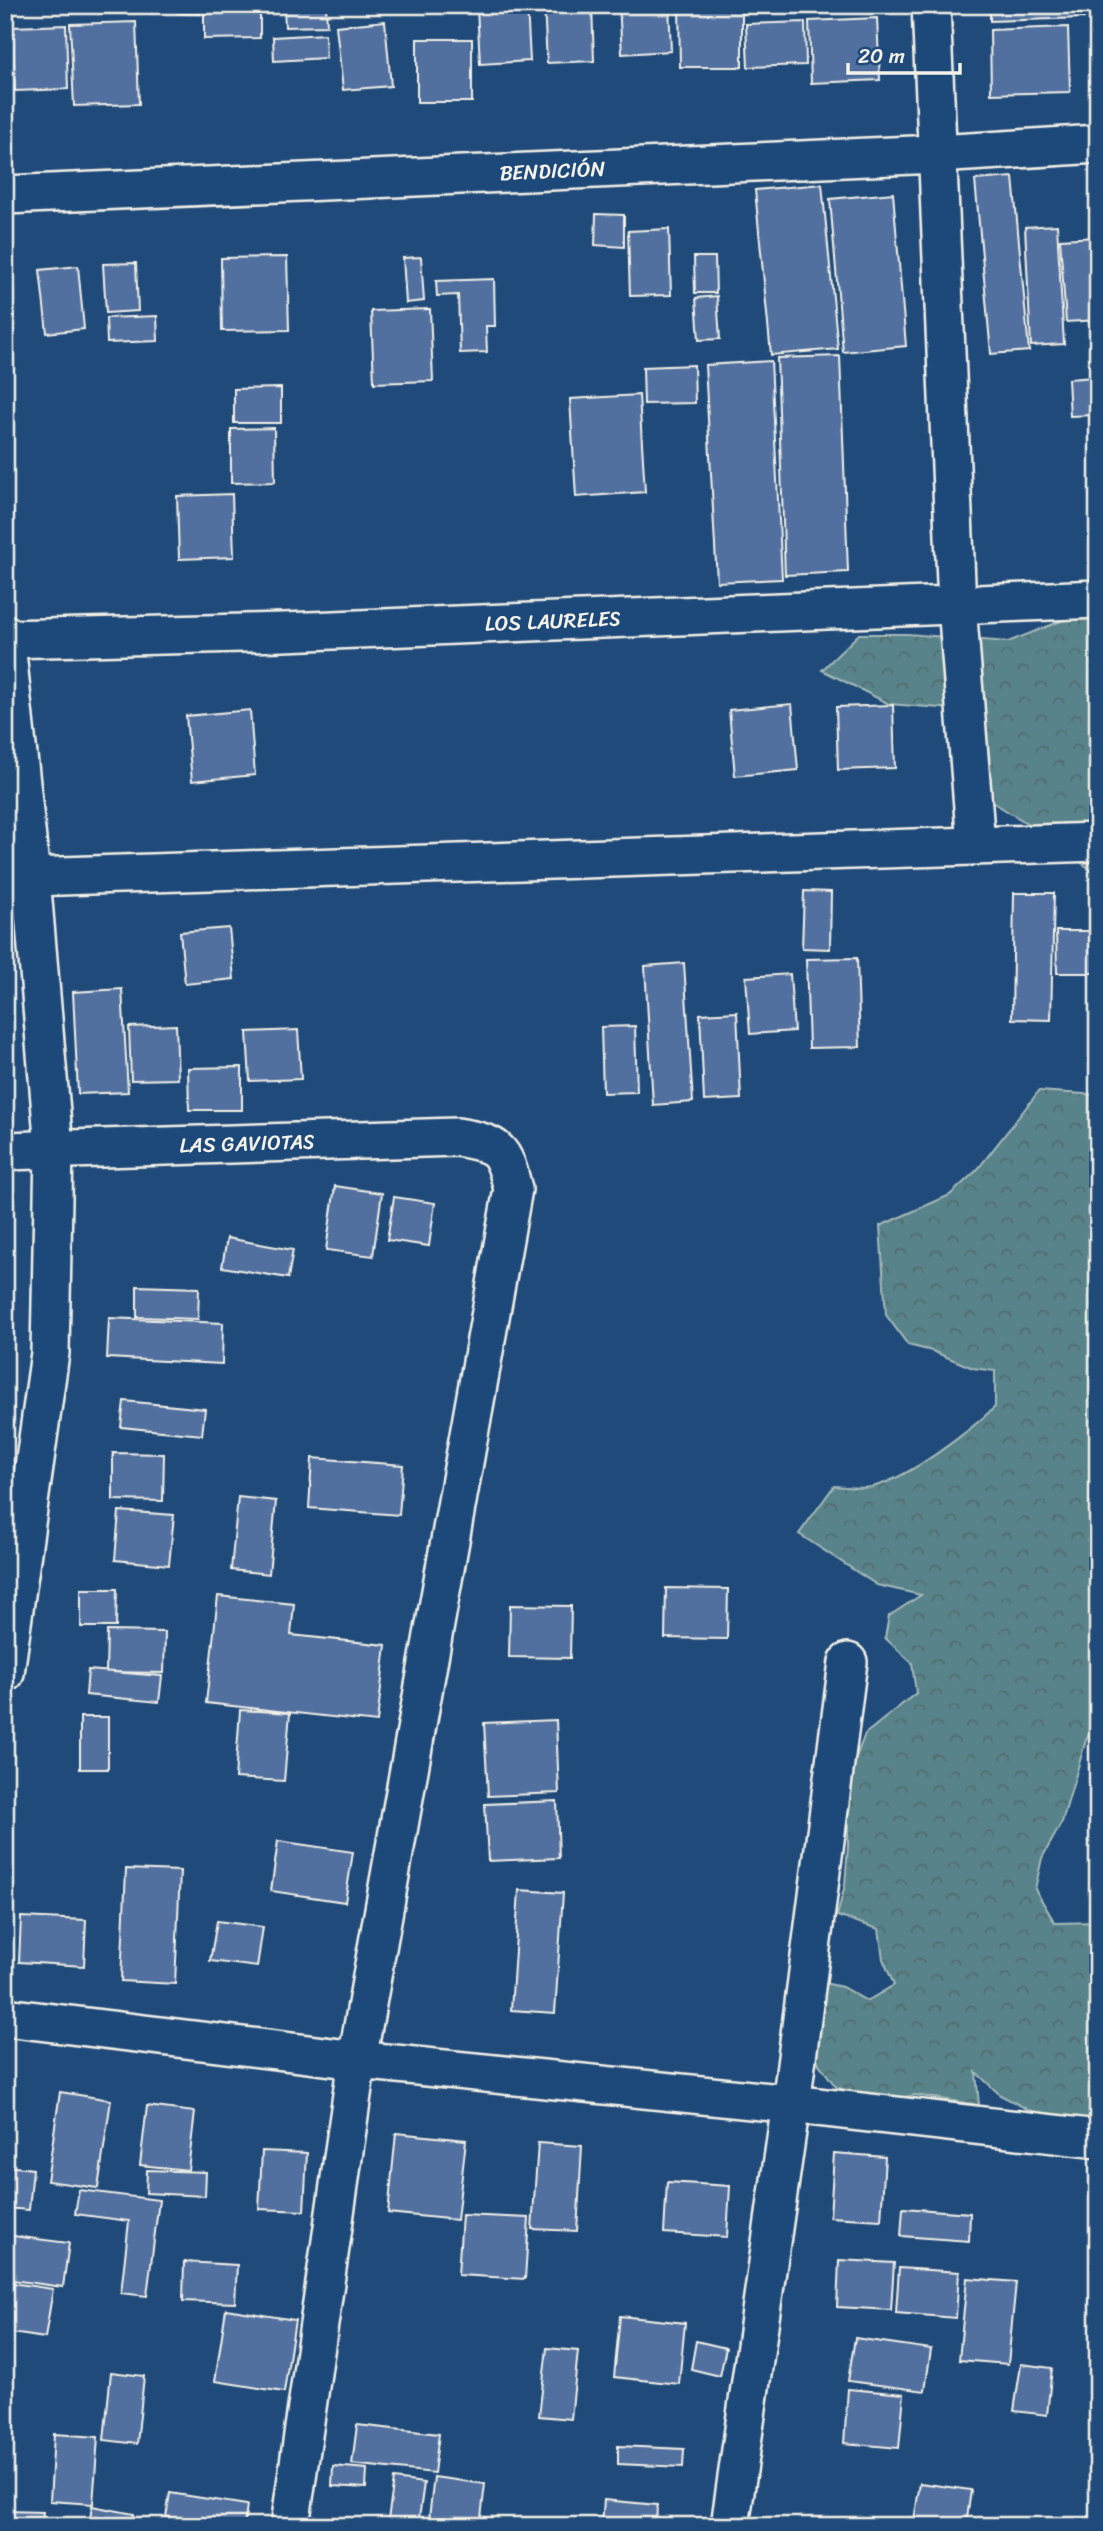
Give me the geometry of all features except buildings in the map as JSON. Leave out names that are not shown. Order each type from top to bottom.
[{"type":"street","points":[[931,5],[957,605],[976,845]]},
{"type":"street","name":"BENDICIÓN","points":[[5,195],[1098,144]]},
{"type":"street","name":"LOS LAURELES","points":[[5,637],[284,632],[1098,599]]},
{"type":"street","points":[[5,637],[31,877],[54,1148],[50,1353],[5,1673]]},
{"type":"street","points":[[31,877],[1098,842]]},
{"type":"street","name":"LAS GAVIOTAS","points":[[5,1151],[457,1137],[486,1142],[506,1160],[513,1189],[357,2060]]},
{"type":"street","points":[[730,2526],[791,2104],[848,1662]]},
{"type":"street","points":[[5,2017],[357,2060],[791,2104],[1098,2139]]},
{"type":"street","points":[[290,2526],[357,2060]]},
{"type":"green space","points":[[1098,612],[1098,875],[1030,825],[963,784],[954,709],[889,704],[822,670],[859,634],[907,634],[1008,642],[1066,619]]},
{"type":"green space","points":[[1039,1091],[1098,1095],[1098,1721],[1086,1740],[1062,1822],[1042,1858],[1035,1889],[1055,1923],[1098,1922],[1098,2130],[1056,2124],[1000,2095],[976,2072],[979,2105],[915,2095],[881,2102],[836,2087],[819,2064],[803,2018],[815,1981],[842,1987],[867,2001],[894,1985],[883,1959],[879,1929],[837,1916],[845,1885],[848,1778],[865,1734],[916,1693],[912,1663],[885,1638],[889,1616],[921,1595],[877,1585],[799,1534],[834,1486],[872,1487],[887,1482],[920,1465],[995,1407],[995,1371],[973,1368],[932,1351],[908,1345],[886,1315],[880,1226],[950,1195],[977,1170]]}]
